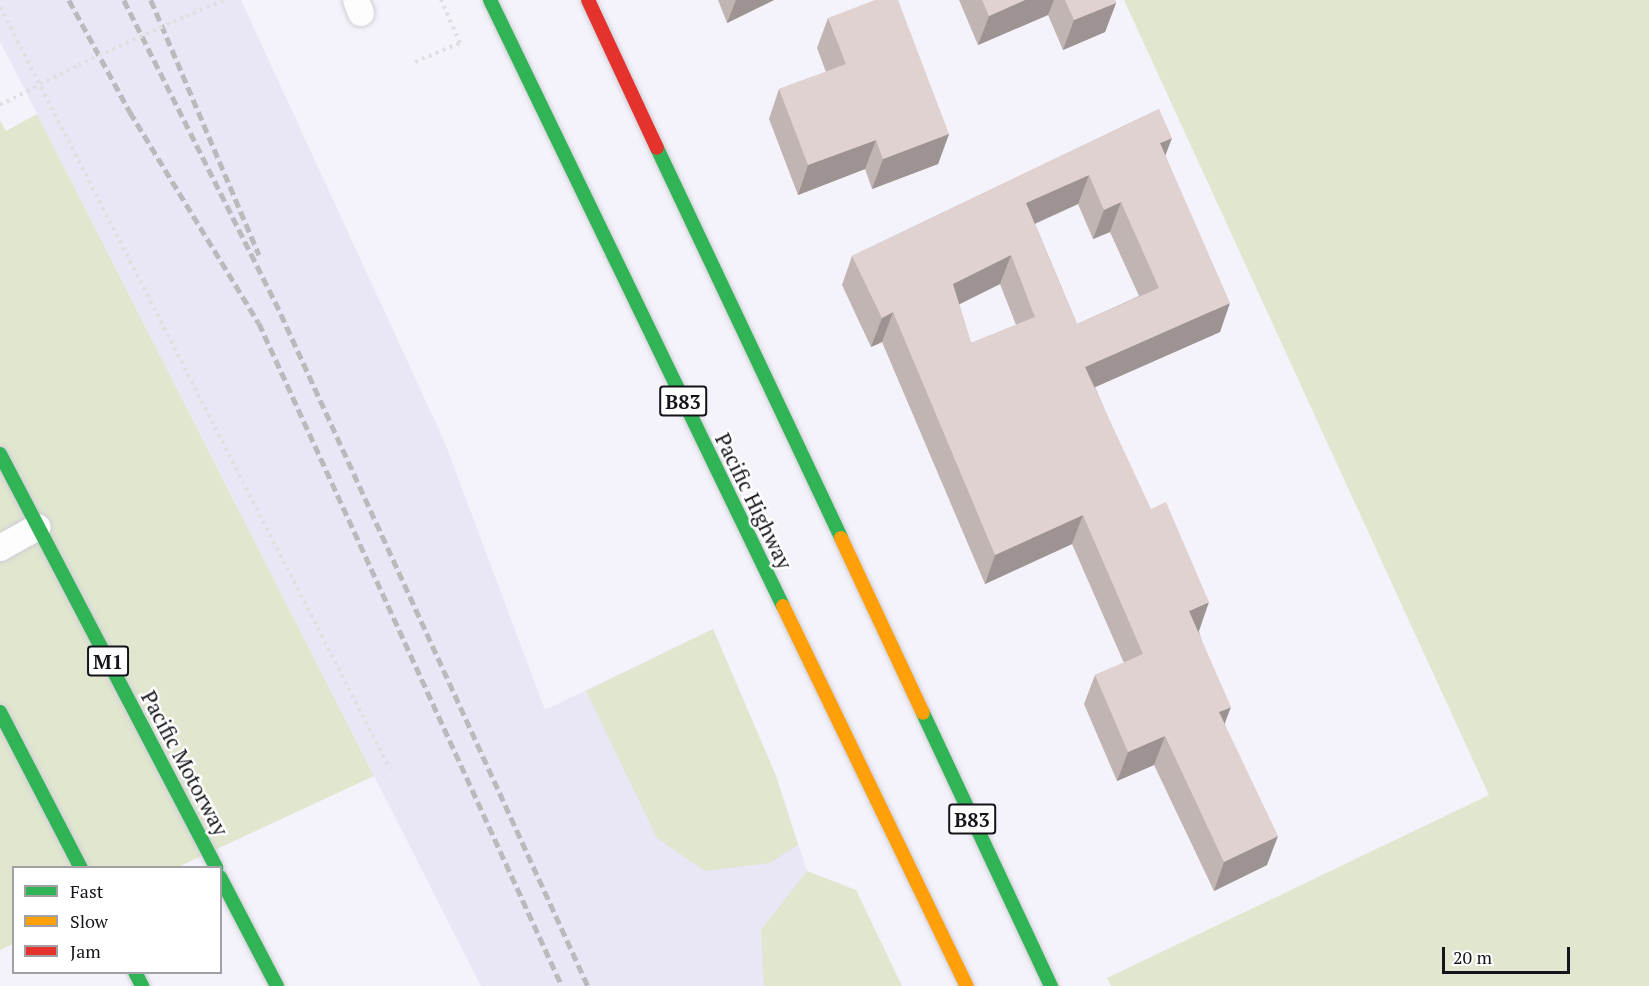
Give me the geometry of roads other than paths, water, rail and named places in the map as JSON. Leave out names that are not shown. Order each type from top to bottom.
[{"type":"main road","name":"Pacific Highway","points":[[490,0],[968,986]]},
{"type":"main road","name":"B83","points":[[588,0],[1051,986]]},
{"type":"main road","name":"Pacific Motorway","points":[[0,454],[215,866]]},
{"type":"main road","points":[[0,712],[80,866]]},
{"type":"main road","points":[[222,881],[277,986]]},
{"type":"lane","points":[[0,548],[38,527]]},
{"type":"railway","points":[[69,0],[130,112],[259,323],[562,986]]},
{"type":"railway","points":[[124,0],[281,314],[588,986]]},
{"type":"railway","points":[[151,0],[259,255]]}]
